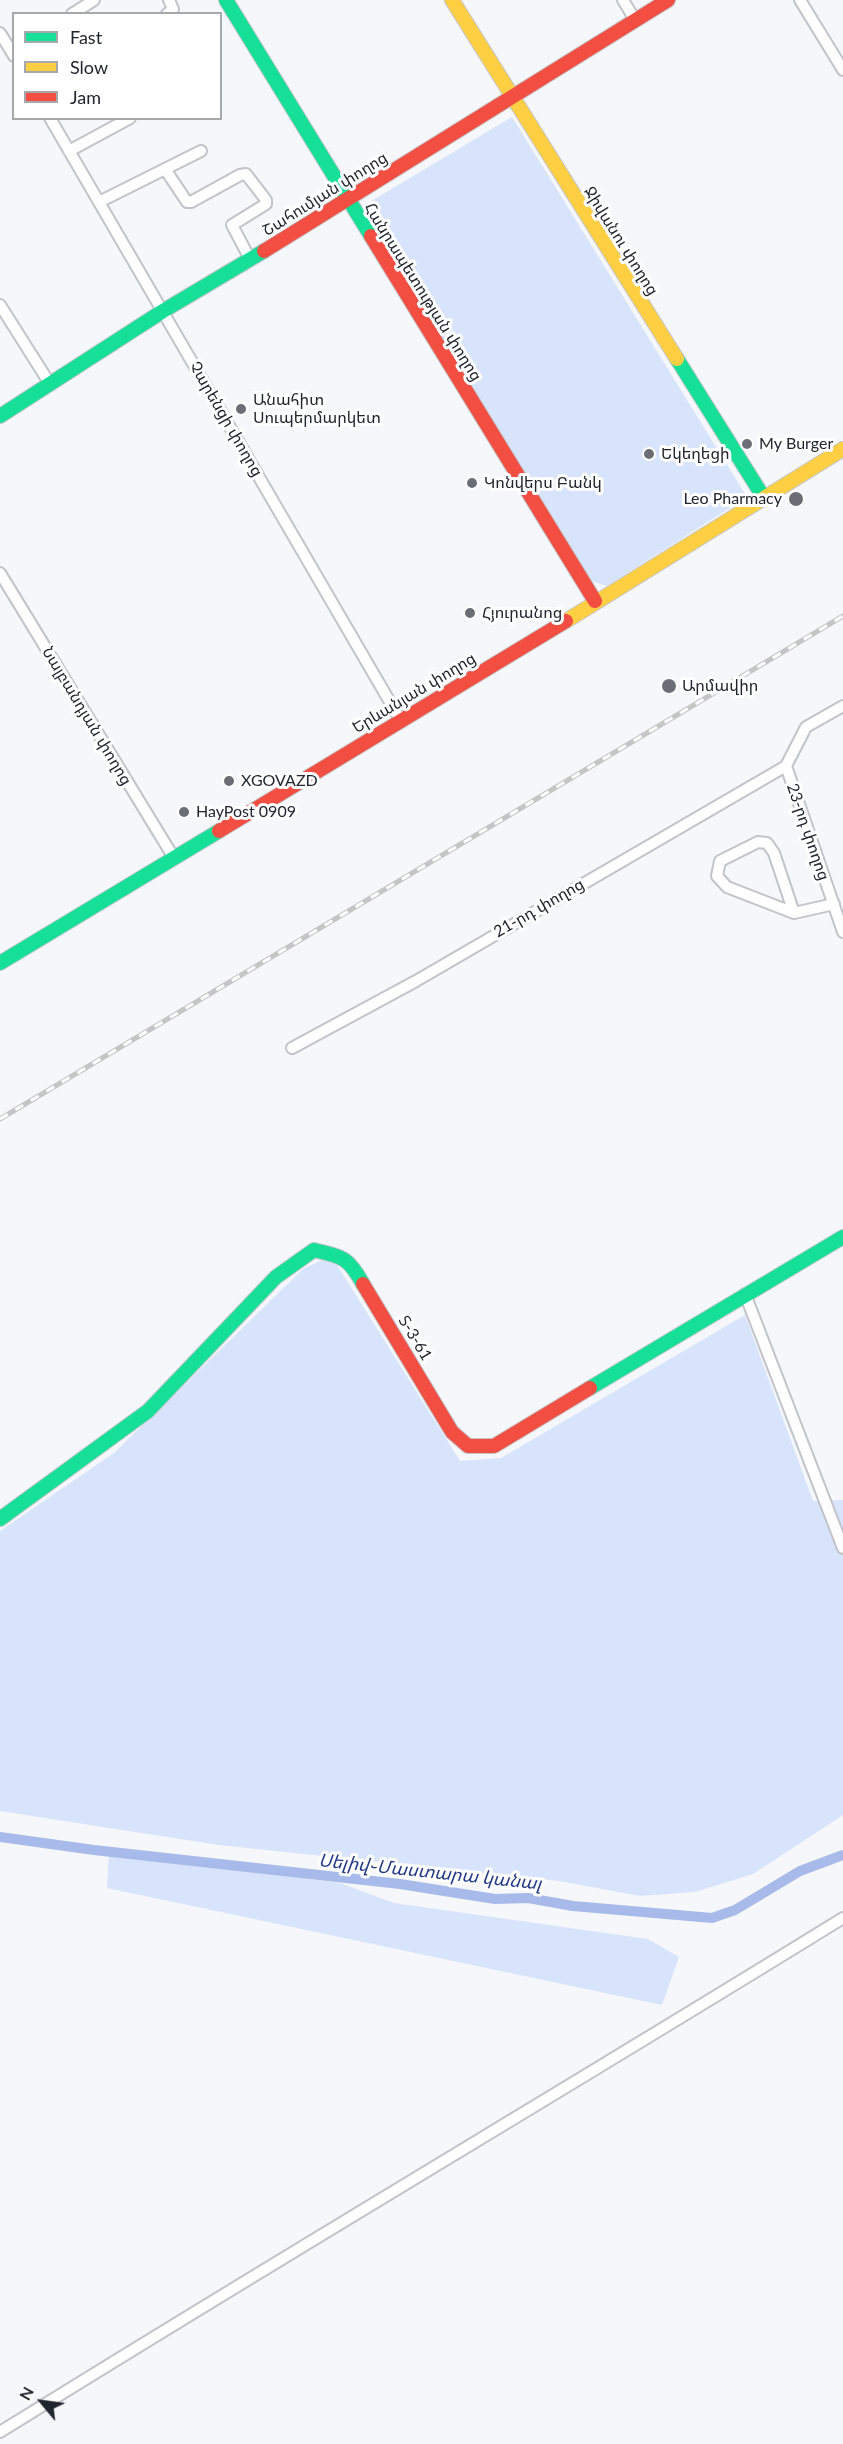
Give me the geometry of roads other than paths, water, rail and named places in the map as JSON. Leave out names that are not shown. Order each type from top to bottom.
[{"type":"main road","name":"Հանրապետության փողոց","points":[[225,0],[595,601]]},
{"type":"main road","name":"Ջիվանու փողոց","points":[[452,0],[764,498]]},
{"type":"main road","name":"Շահումյան փողոց","points":[[0,416],[163,311],[348,201],[668,0]]},
{"type":"main road","name":"Երևանյան փողոց","points":[[0,963],[401,721],[843,449]]},
{"type":"main road","name":"Տ-3-61","points":[[0,1520],[148,1411],[276,1276],[314,1250],[336,1255],[351,1263],[452,1432],[468,1446],[494,1446],[843,1237]]},
{"type":"street","points":[[75,12],[94,0]]},
{"type":"street","points":[[623,0],[635,20]]},
{"type":"street","points":[[800,0],[843,70]]},
{"type":"street","points":[[0,33],[12,52],[0,58]]},
{"type":"street","name":"Չարենցի փողոց","points":[[51,120],[401,721]]},
{"type":"street","points":[[69,151],[126,120]]},
{"type":"street","points":[[99,202],[201,151]]},
{"type":"street","points":[[165,169],[187,202],[240,175],[246,174],[250,178],[266,204],[232,225],[250,259]]},
{"type":"street","points":[[0,305],[50,384]]},
{"type":"street","name":"Նալբանդյան փողոց","points":[[0,573],[174,858]]},
{"type":"street","points":[[786,766],[806,727],[843,706]]},
{"type":"street","name":"23-րդ փողոց","points":[[786,766],[843,932]]},
{"type":"street","name":"21-րդ փողոց","points":[[292,1048],[416,981],[786,766]]},
{"type":"street","points":[[794,913],[774,853],[767,843],[758,842],[720,861],[717,876],[727,887],[794,913],[834,904]]},
{"type":"street","points":[[745,1294],[843,1548]]},
{"type":"street","points":[[0,2432],[215,2298],[562,2091],[843,1918]]},
{"type":"waterway","name":"Սելիվ֊Մաստարա կանալ","points":[[0,1837],[94,1850],[400,1884],[495,1899],[528,1898],[573,1906],[712,1918],[735,1910],[800,1871],[843,1855]]},
{"type":"railway","points":[[0,1119],[843,616]]},
{"type":"place","name":"Անահիտ Սուպերմարկետ","points":[[241,409]]},
{"type":"place","name":"My Burger","points":[[747,444]]},
{"type":"place","name":"Եկեղեցի","points":[[649,454]]},
{"type":"place","name":"Կոնվերս Բանկ","points":[[472,483]]},
{"type":"place","name":"Leo Pharmacy","points":[[796,499]]},
{"type":"place","name":"Հյուրանոց","points":[[470,613]]},
{"type":"place","name":"Արմավիր","points":[[669,686]]},
{"type":"place","name":"XGOVAZD","points":[[229,781]]},
{"type":"place","name":"HayPost 0909","points":[[184,812]]}]
